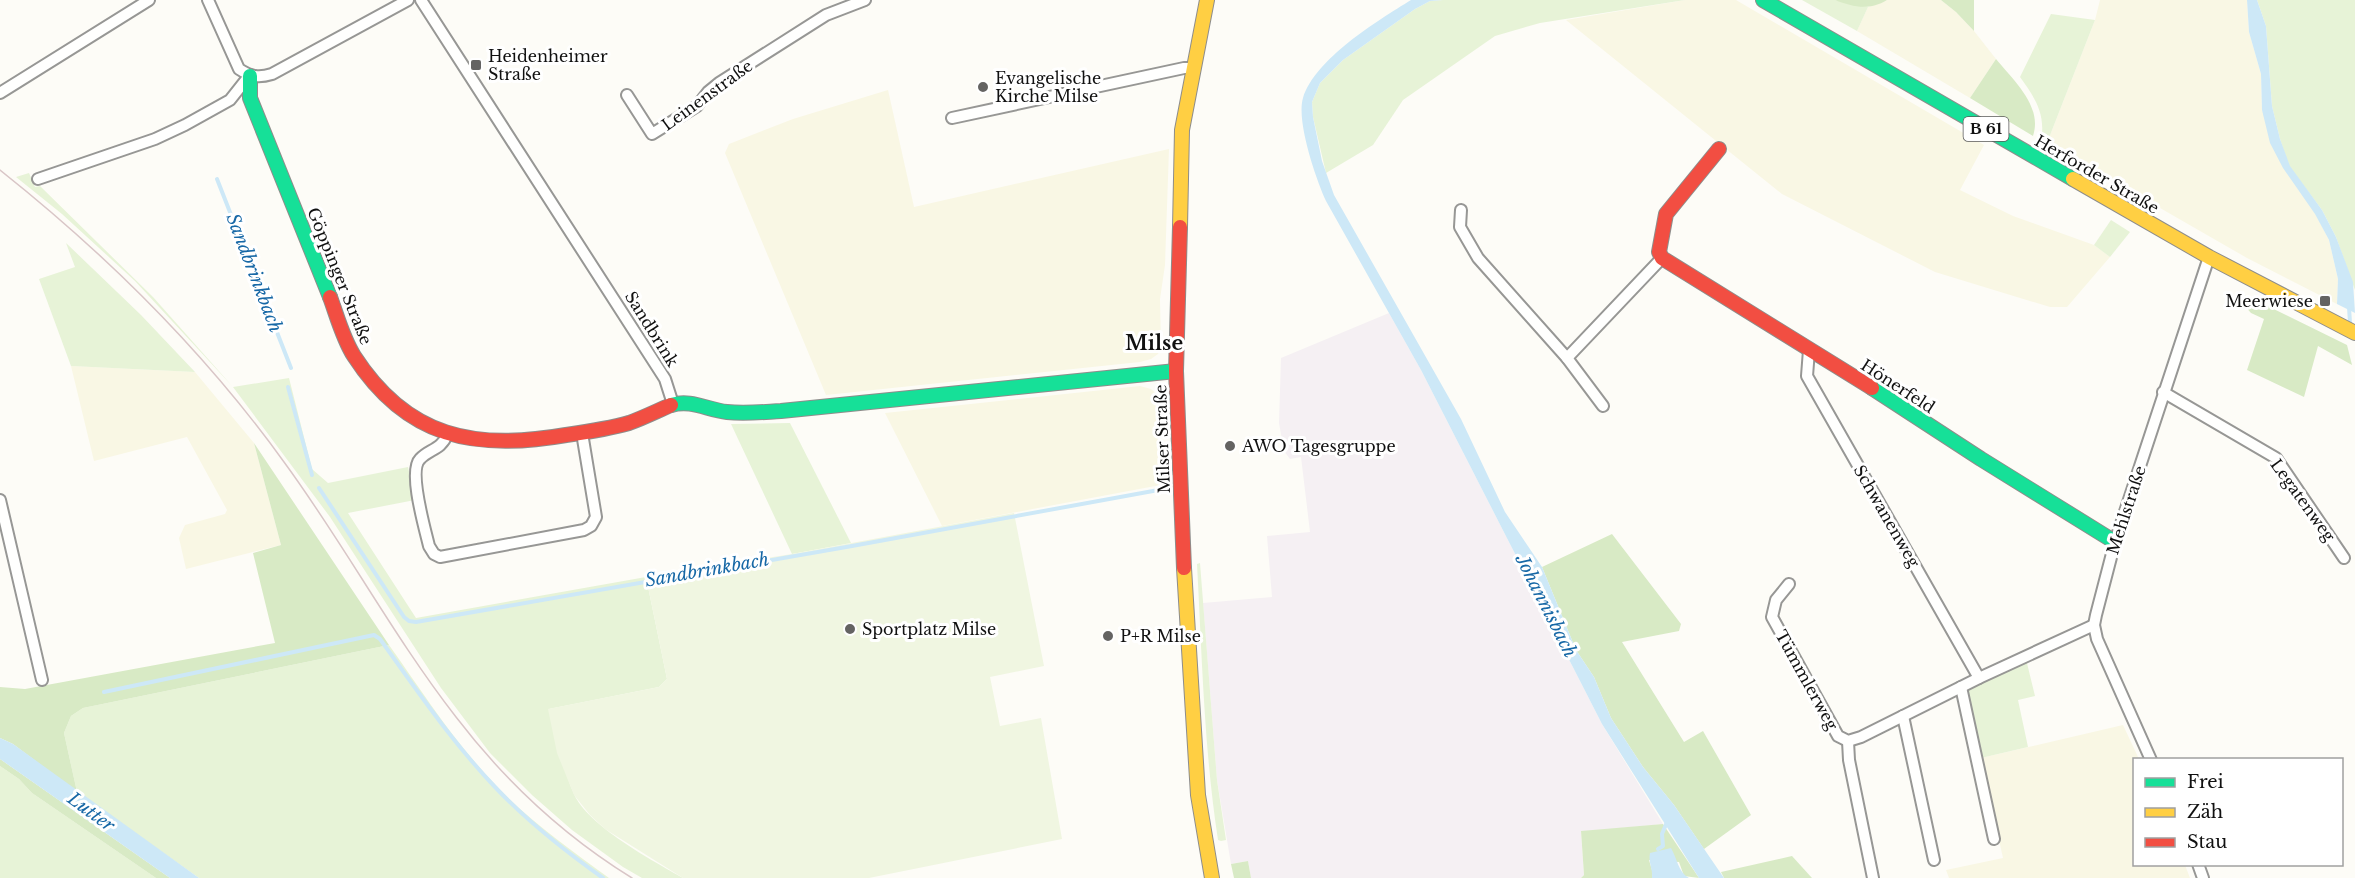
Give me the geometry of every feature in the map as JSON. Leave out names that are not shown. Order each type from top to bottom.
[{"type":"street","points":[[0,93],[149,0]]},
{"type":"street","points":[[208,0],[232,58],[239,69],[250,76],[261,78],[408,0]]},
{"type":"street","name":"Sandbrink","points":[[421,0],[665,379],[673,404]]},
{"type":"street","name":"Leinenstraße","points":[[627,95],[652,134],[697,106],[719,83],[826,15],[865,0]]},
{"type":"street","name":"Milser Straße","points":[[1207,0],[1193,68],[1181,150],[1176,371],[1185,594],[1198,795],[1212,878]]},
{"type":"street","name":"Herforder Straße","points":[[1763,0],[2209,257],[2355,333]]},
{"type":"street","points":[[952,118],[1174,70],[1193,68]]},
{"type":"street","points":[[38,179],[155,140],[230,100],[250,76]]},
{"type":"street","name":"Göppinger Straße","points":[[250,76],[250,98],[353,355],[385,395],[426,426],[447,435],[480,442],[505,444],[582,433],[628,423],[655,414],[673,404]]},
{"type":"street","points":[[1567,358],[1662,258],[1659,252],[1666,214],[1719,149]]},
{"type":"street","points":[[1461,210],[1460,227],[1478,258],[1567,358],[1603,406]]},
{"type":"street","name":"Mehlstraße","points":[[2151,758],[2097,639],[2094,625],[2100,591],[2115,542],[2209,257]]},
{"type":"street","name":"Hönerfeld","points":[[1662,258],[1870,386],[1981,459],[2115,542]]},
{"type":"street","name":"Schwanenweg","points":[[1809,350],[1807,376],[1979,678]]},
{"type":"street","points":[[673,404],[686,402],[717,411],[737,413],[781,411],[1176,371]]},
{"type":"street","name":"Legatenweg","points":[[2163,392],[2276,458],[2344,558]]},
{"type":"street","points":[[447,435],[444,444],[420,459],[414,474],[429,546],[440,558],[572,532],[591,526],[596,517],[582,433]]},
{"type":"street","points":[[0,500],[42,680]]},
{"type":"street","name":"Tümmlerweg","points":[[1789,584],[1776,600],[1772,617],[1838,736],[1848,741],[1861,737],[1979,678],[2094,625]]},
{"type":"street","points":[[1961,687],[1994,839]]},
{"type":"street","points":[[1903,716],[1934,860]]},
{"type":"street","name":"Tümmlerweg","points":[[1848,741],[1849,760],[1874,878]]},
{"type":"shaded area","points":[[1685,0],[1736,0],[1984,145],[1960,190],[2013,216],[2094,245],[2110,257],[2067,307],[2050,307],[1935,272],[1782,194],[1566,20]]},
{"type":"shaded area","points":[[1887,0],[1941,0],[1974,31],[1996,59],[1970,98],[1857,31],[1868,7]]},
{"type":"shaded area","points":[[2100,0],[2247,0],[2249,32],[2261,74],[2262,110],[2329,240],[2338,279],[2337,304],[2247,258],[2047,143],[2095,20]]},
{"type":"shaded area","points":[[888,90],[914,207],[1169,149],[1165,265],[1160,299],[1161,347],[1158,354],[1140,362],[826,395],[725,153],[729,144],[793,119]]},
{"type":"shaded area","points":[[1389,313],[1421,370],[1602,724],[1663,824],[1581,832],[1584,875],[1581,878],[1251,878],[1248,861],[1231,864],[1217,780],[1203,603],[1272,597],[1267,536],[1310,532],[1301,457],[1290,459],[1284,451],[1279,423],[1281,358]]},
{"type":"shaded area","points":[[71,366],[195,372],[254,443],[281,545],[186,569],[179,538],[185,525],[225,514],[227,510],[187,437],[94,461]]},
{"type":"shaded area","points":[[1140,386],[1151,389],[1161,398],[1166,484],[942,526],[885,413]]},
{"type":"shaded area","points":[[2123,725],[2139,758],[2133,758],[2133,866],[2185,866],[2190,878],[1949,878],[1946,870],[2003,858],[1981,758]]},
{"type":"green space","points":[[1685,0],[1540,23],[1495,36],[1403,100],[1373,145],[1326,173],[1313,117],[1312,102],[1320,83],[1343,60],[1415,9],[1430,1]]},
{"type":"green space","points":[[1802,0],[1835,0],[1868,7],[1857,31]]},
{"type":"green space","points":[[1835,0],[1887,0],[1874,6],[1861,7]]},
{"type":"green space","points":[[1941,0],[1974,0],[1974,31],[1956,12]]},
{"type":"green space","points":[[2257,0],[2355,0],[2355,290],[2336,237],[2322,210],[2289,166],[2272,106],[2266,26]]},
{"type":"green space","points":[[2051,14],[2095,20],[2047,143],[2041,141],[2041,114],[2020,77]]},
{"type":"green space","points":[[1996,59],[2025,94],[2030,104],[2034,114],[2033,136],[1970,98]]},
{"type":"green space","points":[[29,173],[35,187],[40,186],[153,297],[233,387],[135,281],[62,214],[16,177]]},
{"type":"green space","points":[[2111,220],[2130,232],[2110,257],[2094,245]]},
{"type":"green space","points":[[66,243],[141,315],[195,372],[71,366],[39,279],[75,267]]},
{"type":"green space","points":[[2245,295],[2347,345],[2352,365],[2318,346],[2304,397],[2247,370],[2264,319],[2251,313],[2244,305]]},
{"type":"green space","points":[[289,378],[312,469],[328,483],[408,467],[415,500],[348,513],[416,618],[646,577],[667,679],[659,687],[549,709],[566,773],[581,806],[606,830],[683,878],[642,878],[623,867],[572,830],[532,795],[490,753],[441,688],[330,517],[233,387]]},
{"type":"green space","points":[[790,423],[851,543],[792,554],[731,424]]},
{"type":"green space","points":[[254,443],[389,645],[83,708],[71,716],[64,733],[77,792],[13,744],[0,738],[0,687],[25,689],[275,643],[253,553],[281,545]]},
{"type":"green space","points":[[1014,513],[1044,666],[990,677],[1000,726],[1041,718],[1062,839],[869,878],[683,878],[605,829],[574,795],[557,753],[548,709],[659,687],[667,679],[646,577],[792,554]]},
{"type":"green space","points":[[1612,534],[1681,624],[1679,631],[1622,642],[1684,742],[1703,731],[1751,815],[1704,849],[1674,805],[1643,767],[1611,718],[1594,677],[1576,650],[1542,567]]},
{"type":"green space","points":[[1200,563],[1217,780],[1226,840],[1221,841],[1218,840],[1213,806],[1207,737],[1197,564]]},
{"type":"green space","points":[[389,645],[449,730],[502,792],[531,819],[609,878],[199,878],[77,792],[64,733],[71,716],[83,708]]},
{"type":"green space","points":[[2026,659],[2035,696],[2018,700],[2028,747],[1981,758],[1965,687]]},
{"type":"green space","points":[[0,759],[170,878],[156,878],[32,793],[19,779],[0,766]]},
{"type":"green space","points":[[0,766],[19,779],[32,793],[156,878],[0,878]]},
{"type":"green space","points":[[1663,824],[1699,878],[1684,876],[1679,862],[1649,860],[1652,878],[1581,878],[1584,875],[1581,831]]},
{"type":"green space","points":[[1792,856],[1812,878],[1724,878],[1721,872]]},
{"type":"green space","points":[[1248,861],[1251,878],[1234,878],[1231,864]]},
{"type":"water","points":[[1411,0],[1443,0],[1430,1],[1415,9],[1343,60],[1320,83],[1312,102],[1322,161],[1334,195],[1461,419],[1505,512],[1542,567],[1576,650],[1594,677],[1611,718],[1643,767],[1674,805],[1724,878],[1699,878],[1602,724],[1421,370],[1326,201],[1317,179],[1302,121],[1303,98],[1310,83],[1333,55],[1365,30]]},
{"type":"water","points":[[2247,0],[2257,0],[2266,26],[2272,106],[2280,139],[2290,166],[2322,210],[2336,237],[2353,282],[2355,313],[2337,304],[2338,279],[2329,240],[2315,214],[2283,168],[2270,143],[2262,110],[2261,74],[2249,32]]},
{"type":"water","name":"Lutter","points":[[0,738],[13,744],[199,878],[170,878],[0,759]]},
{"type":"water","points":[[1671,848],[1680,869],[1689,878],[1652,878],[1650,853]]},
{"type":"waterway","name":"Sandbrinkbach","points":[[217,179],[291,368]]},
{"type":"waterway","name":"Johannisbach","points":[[2349,307],[2350,323]]},
{"type":"waterway","name":"Sandbrinkbach","points":[[288,387],[312,475]]},
{"type":"waterway","name":"Sandbrinkbach","points":[[319,488],[404,617],[416,622],[1164,489]]},
{"type":"waterway","points":[[104,692],[374,635],[380,639],[449,734],[495,787],[547,835],[603,878]]},
{"type":"waterway","points":[[1658,849],[1663,846],[1662,834],[1667,822]]},
{"type":"tram line","points":[[0,170],[40,202],[116,270],[187,343],[221,382],[306,493],[411,655],[475,741],[537,806],[583,844],[632,878]]},
{"type":"traffic: fast","points":[[1763,0],[2073,179]]},
{"type":"traffic: fast","points":[[250,76],[250,98],[330,297]]},
{"type":"traffic: fast","points":[[671,405],[686,403],[720,411],[754,413],[1176,371]]},
{"type":"traffic: fast","points":[[1872,388],[2115,542]]},
{"type":"traffic: slow","points":[[1180,227],[1182,130],[1207,0]]},
{"type":"traffic: slow","points":[[2073,179],[2209,257],[2355,333]]},
{"type":"traffic: slow","points":[[1184,568],[1198,795],[1212,878]]},
{"type":"traffic: jam","points":[[1719,149],[1666,214],[1659,252],[1662,258],[1872,388]]},
{"type":"traffic: jam","points":[[1180,227],[1176,371],[1184,568]]},
{"type":"traffic: jam","points":[[330,297],[350,349],[375,384],[397,405],[420,421],[446,432],[473,439],[533,440],[629,423],[671,405]]},
{"type":"place","name":"Heidenheimer Straße","points":[[476,65]]},
{"type":"place","name":"Evangelische Kirche Milse","points":[[983,87]]},
{"type":"place","name":"Meerwiese","points":[[2325,301]]},
{"type":"place","name":"AWO Tagesgruppe","points":[[1230,446]]},
{"type":"place","name":"Sportplatz Milse","points":[[850,629]]},
{"type":"place","name":"P+R Milse","points":[[1108,636]]},
{"type":"district","name":"Milse","points":[[1154,343]]}]
